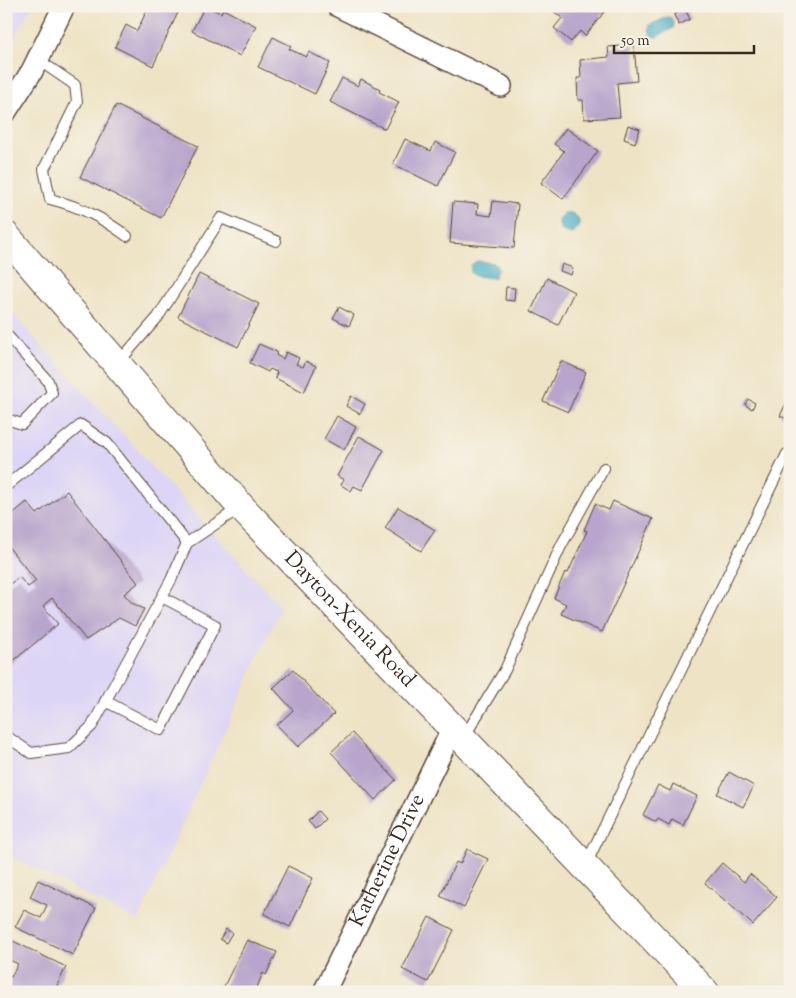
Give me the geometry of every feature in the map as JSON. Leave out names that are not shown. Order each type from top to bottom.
[{"type":"main road","name":"Dayton-Xenia Road","points":[[6,236],[241,507],[705,992]]},
{"type":"street","points":[[338,6],[501,86]]},
{"type":"street","points":[[6,111],[20,93],[62,7]]},
{"type":"street","name":"Katherine Drive","points":[[324,992],[458,735]]},
{"type":"lane","points":[[38,59],[75,85],[77,102],[44,169],[50,199],[78,206],[105,219],[128,236]]},
{"type":"lane","points":[[117,364],[158,317],[221,218],[276,241]]},
{"type":"lane","points":[[6,334],[48,382],[52,393],[22,424],[6,420]]},
{"type":"lane","points":[[6,486],[81,425],[107,443],[187,543]]},
{"type":"lane","points":[[585,865],[787,454]]},
{"type":"lane","points":[[458,735],[505,670],[561,546],[604,468]]},
{"type":"lane","points":[[6,736],[31,753],[69,748],[92,726],[162,597],[187,543],[241,507]]},
{"type":"lane","points":[[105,701],[161,730],[215,625],[162,597]]},
{"type":"shaded area","points":[[6,6],[32,6],[6,53]]},
{"type":"shaded area","points":[[6,307],[281,607],[138,921],[6,854]]},
{"type":"water","points":[[668,17],[672,18],[673,28],[656,37],[651,36],[650,25]]},
{"type":"water","points":[[569,213],[576,216],[579,223],[576,230],[569,233],[562,230],[559,223],[562,216]]},
{"type":"water","points":[[477,261],[494,263],[498,268],[494,278],[476,276],[471,273],[471,265]]},
{"type":"building","points":[[149,6],[181,6],[153,66],[115,47],[126,25],[137,31]]},
{"type":"building","points":[[205,6],[221,13],[223,9],[256,26],[240,56],[192,31]]},
{"type":"building","points":[[547,6],[599,6],[605,11],[585,36],[580,31],[571,42],[554,28],[562,18]]},
{"type":"building","points":[[685,9],[690,19],[679,25],[674,15]]},
{"type":"building","points":[[273,37],[291,46],[289,49],[306,57],[309,52],[330,63],[315,94],[258,67]]},
{"type":"building","points":[[634,45],[637,81],[617,83],[620,117],[584,119],[583,100],[578,100],[577,78],[581,78],[580,60],[609,57],[608,47]]},
{"type":"building","points":[[342,78],[358,86],[361,79],[380,89],[379,92],[399,102],[385,129],[330,102]]},
{"type":"building","points":[[116,105],[198,146],[161,218],[80,177]]},
{"type":"building","points":[[628,125],[640,129],[635,143],[624,139]]},
{"type":"building","points":[[566,128],[598,151],[563,199],[541,183],[564,151],[554,144]]},
{"type":"building","points":[[405,139],[431,151],[435,142],[455,152],[438,186],[393,164]]},
{"type":"building","points":[[493,201],[518,204],[514,248],[450,243],[453,202],[478,204],[477,214],[491,216]]},
{"type":"building","points":[[562,264],[573,268],[571,275],[560,271]]},
{"type":"building","points":[[199,274],[259,304],[238,347],[178,317]]},
{"type":"building","points":[[547,278],[574,292],[558,325],[531,311]]},
{"type":"building","points":[[506,287],[515,288],[514,301],[505,300]]},
{"type":"building","points":[[339,307],[354,315],[349,326],[333,318]]},
{"type":"building","points":[[259,344],[277,352],[276,355],[283,359],[286,352],[299,358],[296,364],[303,367],[306,361],[316,366],[304,392],[275,378],[277,372],[270,369],[268,372],[250,363]]},
{"type":"building","points":[[561,361],[586,372],[568,412],[543,401]]},
{"type":"building","points":[[790,395],[790,420],[780,416]]},
{"type":"building","points":[[351,396],[365,404],[360,414],[346,406]]},
{"type":"building","points":[[748,399],[755,403],[752,409],[745,405]]},
{"type":"building","points":[[337,416],[356,427],[344,450],[324,439]]},
{"type":"building","points":[[359,436],[384,450],[362,490],[354,486],[351,491],[341,485],[344,480],[337,476]]},
{"type":"building","points":[[67,491],[138,583],[124,594],[132,603],[144,609],[135,626],[119,618],[86,640],[52,598],[43,606],[58,624],[6,667],[6,587],[19,577],[28,587],[36,581],[6,544],[6,519],[27,502],[37,514]]},
{"type":"building","points":[[613,501],[653,519],[602,632],[561,614],[566,604],[554,598],[565,572],[568,573],[587,531],[584,530],[595,504],[609,510]]},
{"type":"building","points":[[398,507],[435,530],[421,551],[385,528]]},
{"type":"building","points":[[293,670],[334,714],[298,747],[277,725],[293,710],[273,688]]},
{"type":"building","points":[[352,733],[396,780],[375,800],[331,752]]},
{"type":"building","points":[[729,772],[754,786],[743,807],[717,794]]},
{"type":"building","points":[[673,784],[697,796],[683,825],[672,819],[669,825],[658,819],[656,822],[643,815],[658,785],[670,791]]},
{"type":"building","points":[[318,811],[325,819],[315,829],[308,821]]},
{"type":"building","points":[[467,849],[488,859],[464,908],[440,896],[456,862],[460,864]]},
{"type":"building","points":[[722,863],[744,882],[750,874],[777,897],[753,925],[705,883]]},
{"type":"building","points":[[288,866],[313,878],[290,927],[264,914]]},
{"type":"building","points":[[38,880],[96,908],[73,955],[15,927],[24,910],[41,918],[47,905],[30,897]]},
{"type":"building","points":[[429,917],[454,930],[428,982],[402,969]]},
{"type":"building","points":[[226,929],[232,933],[226,943],[220,939]]},
{"type":"building","points":[[9,939],[66,967],[54,992],[6,992],[6,974],[11,977],[18,964],[6,958],[6,945]]},
{"type":"building","points":[[247,940],[277,952],[266,975],[263,973],[255,992],[221,992]]}]
